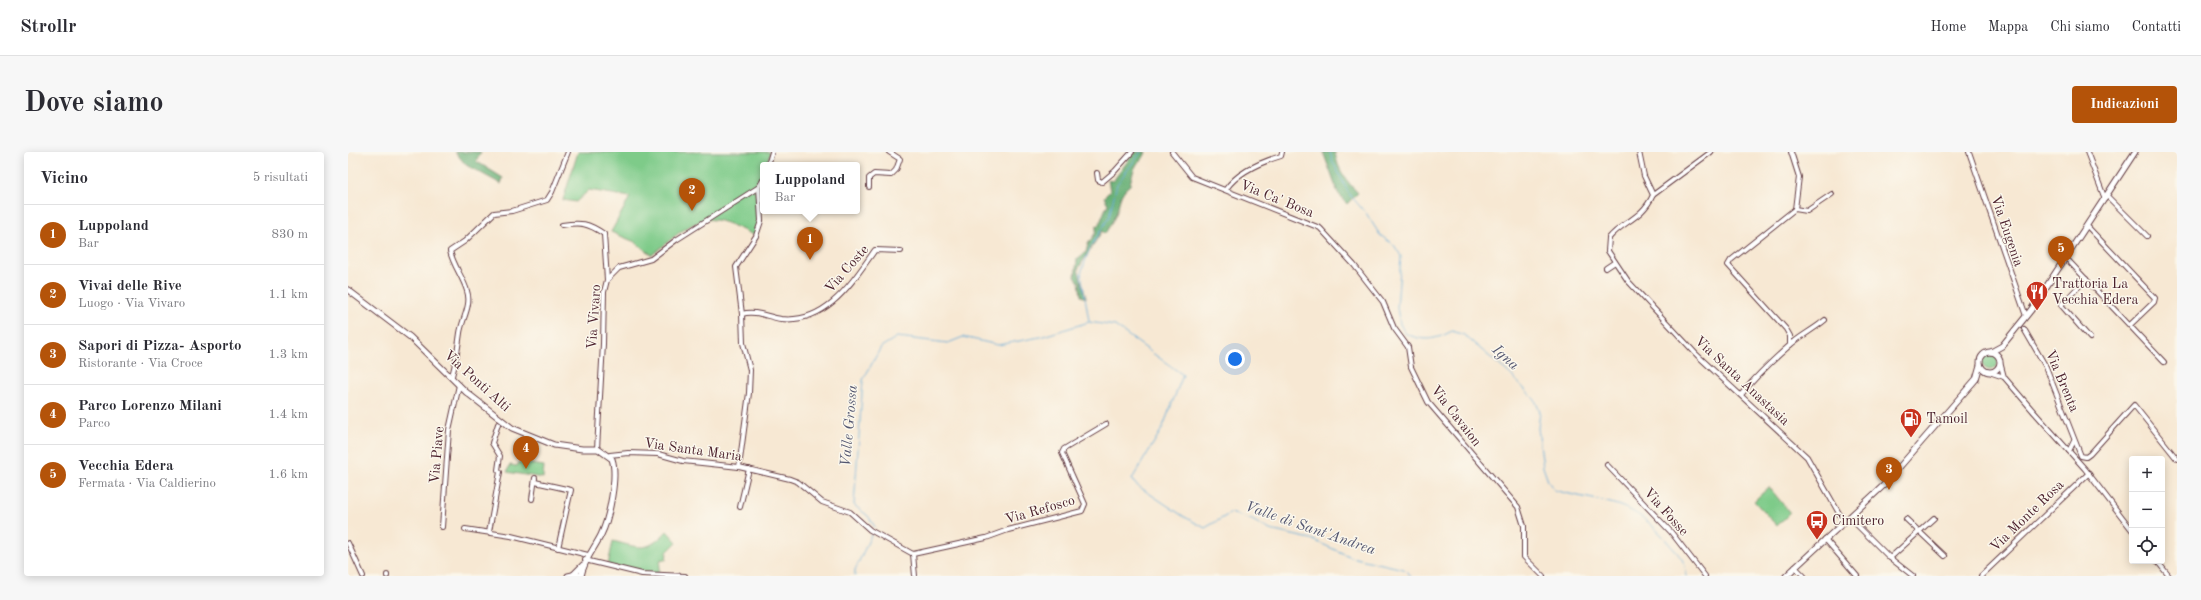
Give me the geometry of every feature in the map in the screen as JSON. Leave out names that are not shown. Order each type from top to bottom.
[{"type":"main road","points":[[1976,380],[1982,356],[2002,346],[2026,316],[2106,198],[2135,152]]},
{"type":"main road","name":"Via Ponti Alti","points":[[348,290],[410,337],[452,376],[459,385],[512,428],[554,444],[582,449],[597,449],[610,455]]},
{"type":"main road","points":[[1786,576],[1905,462],[1976,380],[1999,368],[2002,346]]},
{"type":"main road","points":[[1991,352],[1996,354],[2000,361]]},
{"type":"main road","points":[[1980,365],[1983,370],[1990,373]]},
{"type":"main road","points":[[568,576],[574,574],[586,560],[598,540],[605,524],[614,478],[614,464],[610,455]]},
{"type":"main road","points":[[574,574],[580,576],[586,560]]},
{"type":"street","points":[[452,376],[457,360],[460,332],[469,302],[467,291],[452,260],[450,251],[454,246],[465,241],[494,213],[512,211],[547,200],[552,192],[568,152]]},
{"type":"street","points":[[769,162],[772,152]]},
{"type":"street","points":[[869,187],[870,178],[874,174],[891,175],[896,170],[900,159],[889,152]]},
{"type":"street","points":[[1097,173],[1098,180],[1102,182],[1115,171],[1132,152]]},
{"type":"street","name":"Via Ca' Bosa","points":[[1172,152],[1192,177],[1226,189],[1320,228]]},
{"type":"street","name":"Via Ca' Bosa","points":[[1226,189],[1232,180],[1260,163],[1281,156],[1282,152]]},
{"type":"street","points":[[1639,152],[1644,176],[1653,195]]},
{"type":"street","name":"Via Santa Anastasia","points":[[1711,152],[1653,195],[1639,215],[1609,238],[1608,251],[1628,281],[1692,349],[1807,457],[1844,522]]},
{"type":"street","points":[[1790,345],[1790,336],[1786,329],[1728,265],[1731,260],[1796,209],[1800,177],[1791,152]]},
{"type":"street","name":"Via Eugenia","points":[[1969,152],[2026,316]]},
{"type":"street","points":[[2087,152],[2106,198],[2147,236]]},
{"type":"street","points":[[759,187],[760,204]]},
{"type":"street","name":"Via Vivaro","points":[[597,449],[603,344],[604,292],[607,280],[619,268],[652,259],[676,240],[759,187]]},
{"type":"street","points":[[1796,209],[1807,211],[1832,194]]},
{"type":"street","points":[[739,467],[750,378],[750,363],[743,344],[742,314],[736,267],[756,236],[761,221],[761,214]]},
{"type":"street","points":[[562,224],[579,222],[592,226],[604,234],[607,280]]},
{"type":"street","points":[[2087,226],[2155,298],[2154,302],[2130,325]]},
{"type":"street","name":"Via Cavaion","points":[[1320,228],[1358,270],[1384,302],[1396,333],[1408,347],[1410,366],[1428,402],[1518,507],[1524,526],[1524,557],[1543,576]]},
{"type":"street","name":"Via Coste","points":[[742,314],[750,312],[780,319],[796,318],[822,310],[842,296],[875,250],[901,251]]},
{"type":"street","points":[[2066,258],[2164,362]]},
{"type":"street","points":[[1606,268],[1615,262]]},
{"type":"street","points":[[2086,279],[2061,305],[2090,338]]},
{"type":"street","points":[[1741,395],[1751,382],[1790,345],[1809,334],[1825,320]]},
{"type":"street","name":"Via Brenta","points":[[2024,329],[2046,367],[2073,442],[2079,454],[2086,458],[2134,405],[2177,459]]},
{"type":"street","points":[[2000,361],[2004,377],[2089,473],[2130,528]]},
{"type":"street","points":[[1990,373],[2004,377]]},
{"type":"street","name":"Via Piave","points":[[442,527],[449,430],[459,385]]},
{"type":"street","points":[[489,532],[500,472],[498,470],[500,456],[492,443],[498,424]]},
{"type":"street","name":"Via Refosco","points":[[912,554],[986,538],[1008,530],[1082,511],[1085,504],[1062,453],[1064,449],[1106,424]]},
{"type":"street","points":[[2062,444],[2073,442]]},
{"type":"street","points":[[2069,451],[2073,442]]},
{"type":"street","name":"Via Santa Maria","points":[[610,455],[628,453],[658,454],[683,461],[739,467],[798,482],[822,502],[850,512],[870,530],[912,554]]},
{"type":"street","name":"Via Fosse","points":[[1607,465],[1671,532],[1705,576]]},
{"type":"street","name":"Via Santa Maria","points":[[740,507],[749,469]]},
{"type":"street","name":"Via Monte Rosa","points":[[1981,576],[2089,473]]},
{"type":"street","points":[[532,499],[535,480],[571,490],[558,548]]},
{"type":"street","points":[[1849,517],[1890,558],[1913,576]]},
{"type":"street","points":[[1890,558],[1934,518]]},
{"type":"street","points":[[1906,519],[1944,556]]},
{"type":"street","points":[[465,528],[558,548],[586,560],[642,574],[685,576]]},
{"type":"street","points":[[1825,539],[1857,576]]},
{"type":"street","points":[[348,543],[363,576]]},
{"type":"street","points":[[912,554],[915,576]]},
{"type":"street","points":[[2160,564],[2169,576]]},
{"type":"street","points":[[1796,567],[1804,576]]},
{"type":"green space","points":[[455,152],[481,152],[476,161],[503,178],[501,184],[466,165]]},
{"type":"green space","points":[[578,152],[770,152],[768,162],[760,162],[760,182],[757,187],[761,221],[756,236],[725,223],[715,220],[707,220],[690,226],[652,255],[635,242],[611,232],[630,197],[589,190],[576,202],[563,200]]},
{"type":"green space","points":[[1134,152],[1146,152],[1143,159],[1136,166],[1132,174],[1130,185],[1126,188],[1120,198],[1116,214],[1105,234],[1102,231],[1078,269],[1086,298],[1081,296],[1079,282],[1075,277],[1077,259],[1086,252],[1088,244],[1096,232],[1096,227],[1100,222],[1108,204],[1104,197],[1110,191],[1108,180],[1113,181]]},
{"type":"green space","points":[[1323,152],[1335,152],[1338,165],[1343,175],[1358,193],[1347,204],[1338,193]]},
{"type":"green space","points":[[1990,354],[1996,356],[1998,362],[1996,368],[1990,370],[1984,368],[1982,362],[1984,356]]},
{"type":"green space","points":[[519,462],[544,466],[543,478],[507,472],[510,465],[517,466]]},
{"type":"green space","points":[[1769,487],[1790,513],[1777,526],[1754,501]]},
{"type":"green space","points":[[667,531],[677,542],[667,552],[666,560],[661,559],[658,574],[608,565],[613,541],[643,547],[654,543]]},
{"type":"waterway","points":[[1089,321],[1081,273],[1090,248],[1109,217],[1117,184],[1141,152]]},
{"type":"waterway","name":"Igna","points":[[1330,152],[1332,160],[1349,194],[1366,213],[1380,235],[1394,245],[1401,256],[1397,308],[1400,324],[1405,333],[1423,339],[1435,338],[1452,331],[1464,335],[1510,374],[1535,400],[1540,412],[1538,428],[1543,467],[1548,481],[1554,490],[1604,501],[1631,510],[1656,529],[1679,556],[1684,563],[1686,576]]},
{"type":"waterway","name":"Valle di Sant'Andrea","points":[[875,527],[868,516],[854,505],[863,380],[881,347],[897,337],[948,343],[963,337],[998,345],[1040,337],[1089,322],[1115,326],[1183,375],[1162,429],[1132,479],[1135,484],[1183,516],[1205,528],[1231,513],[1252,520],[1270,530],[1311,539],[1351,557],[1404,569],[1411,576]]},
{"type":"waterway","points":[[855,576],[855,570],[872,533]]},
{"type":"place","name":"Vivai delle Rive","points":[[692,211]]},
{"type":"place","name":"Luppoland","points":[[810,260]]},
{"type":"place","name":"Vecchia Edera","points":[[2061,269]]},
{"type":"place","name":"Trattoria La Vecchia Edera","points":[[2037,312]]},
{"type":"place","name":"Tamoil","points":[[1911,438]]},
{"type":"place","name":"Parco Lorenzo Milani","points":[[526,469]]},
{"type":"place","name":"Sapori di Pizza- Asporto","points":[[1889,490]]},
{"type":"place","name":"Cimitero","points":[[1817,540]]},
{"type":"water label","name":"Valle Grossa","points":[[850,426]]}]
